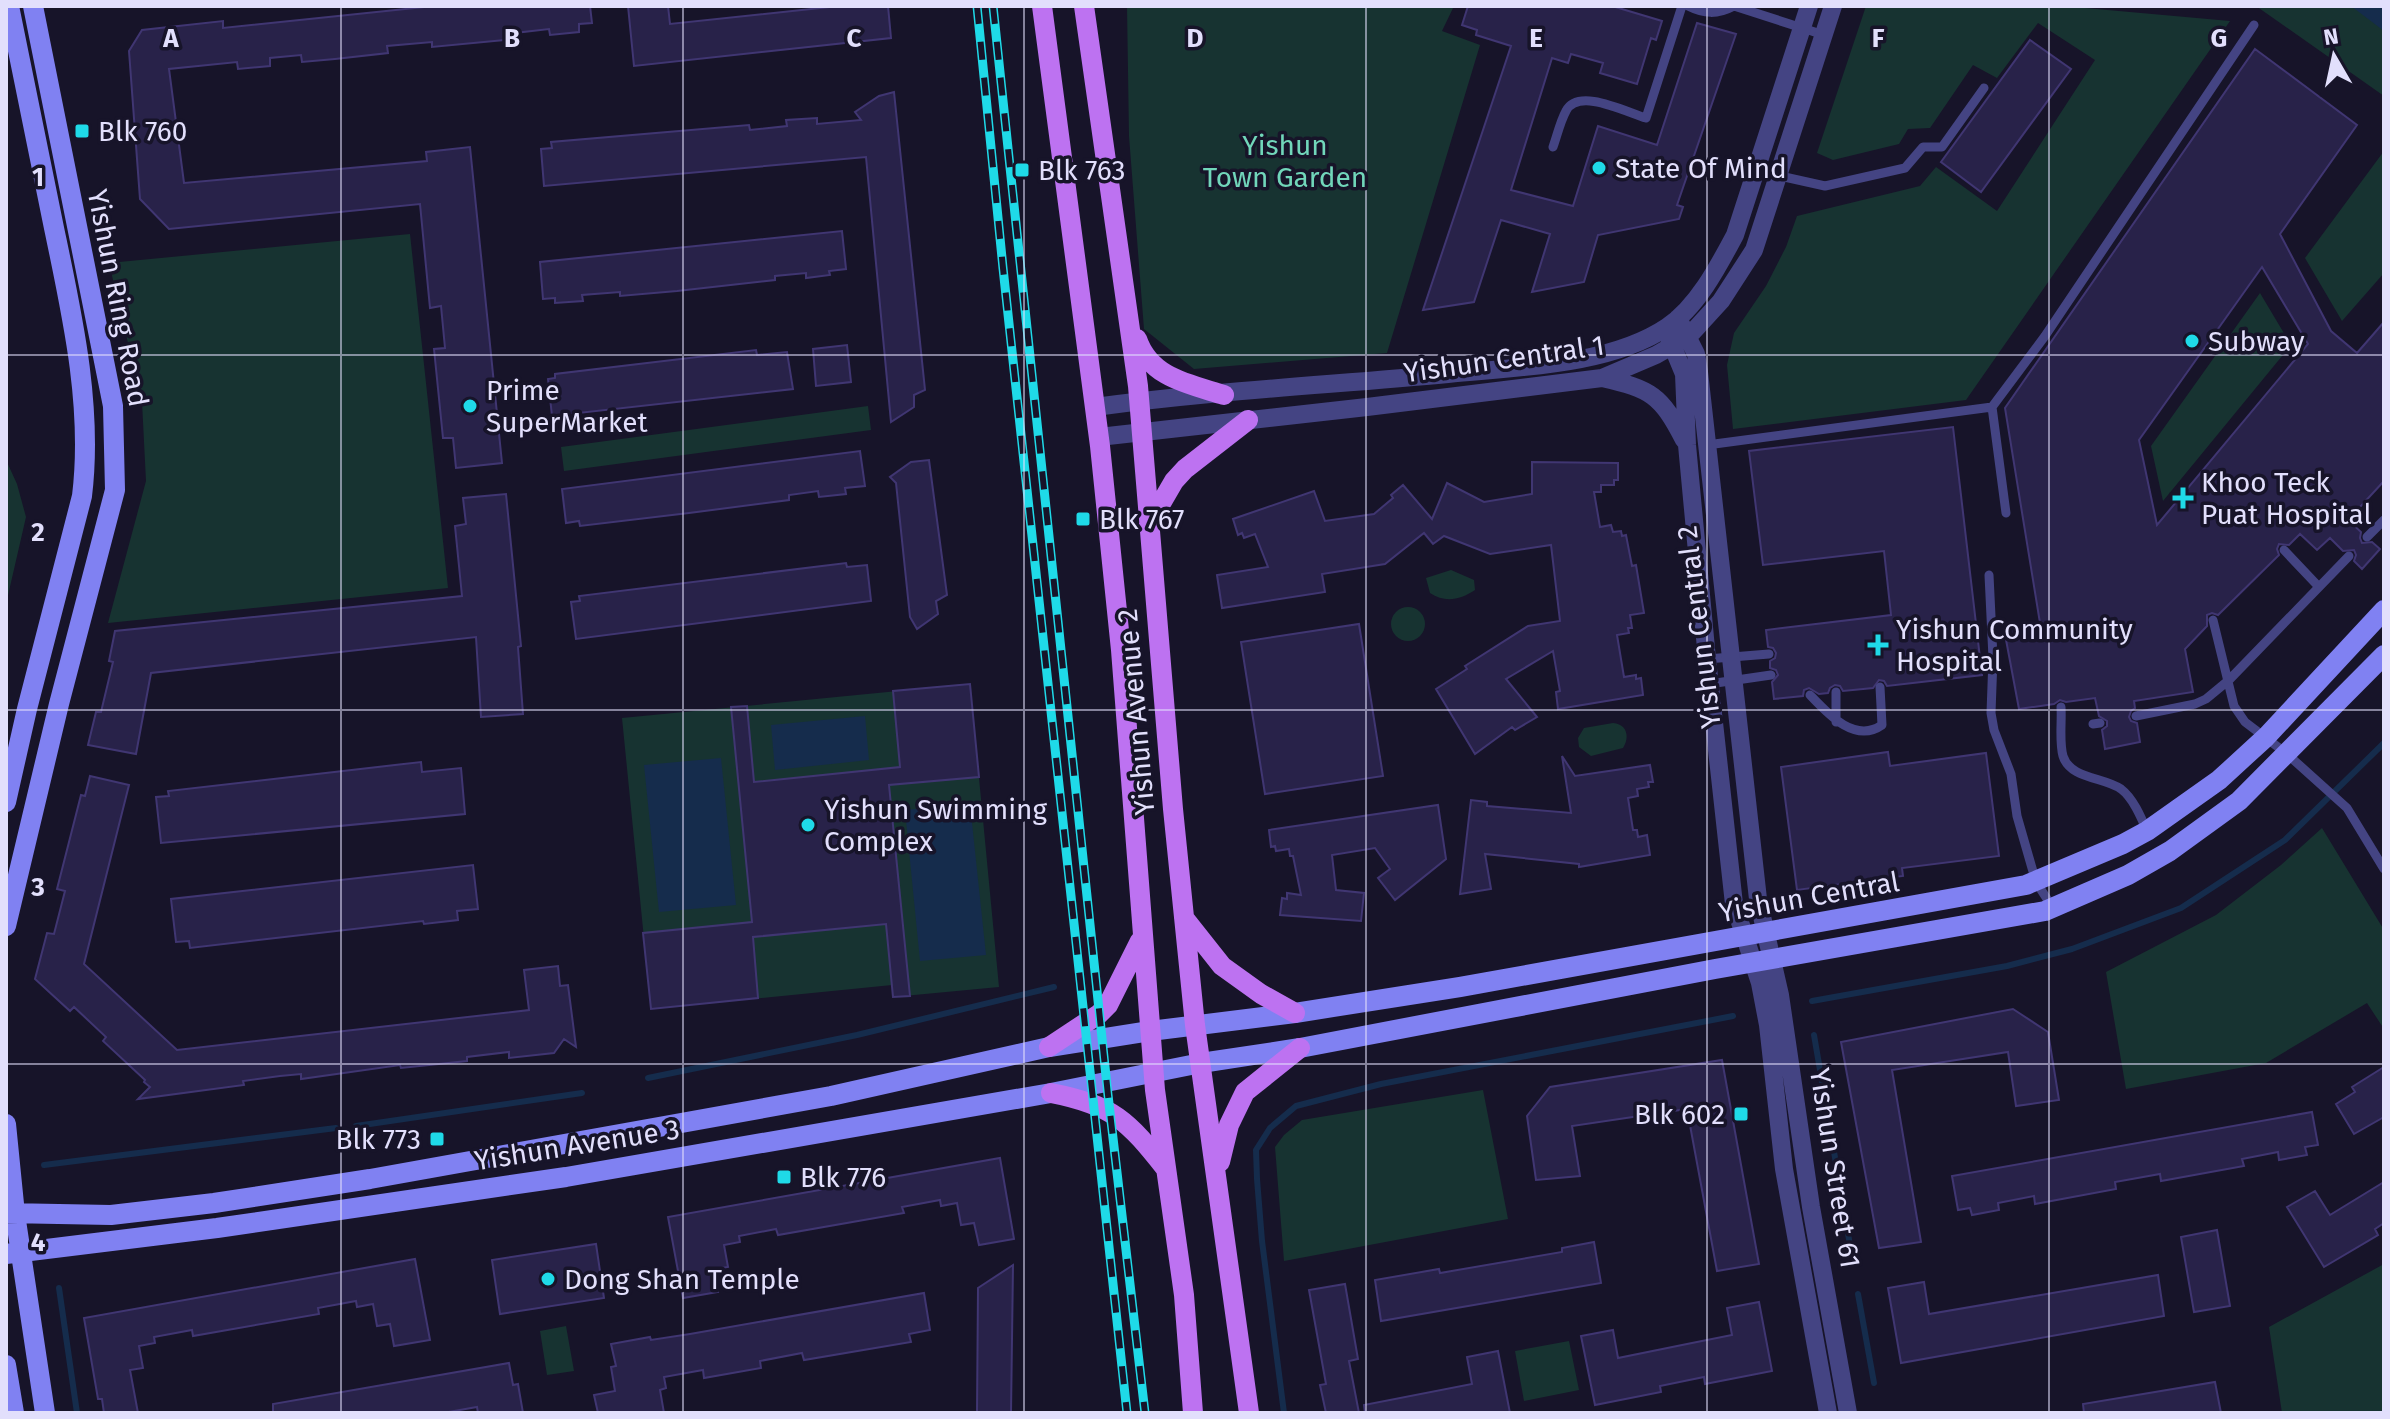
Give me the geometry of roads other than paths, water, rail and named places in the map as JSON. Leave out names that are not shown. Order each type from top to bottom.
[{"type":"main road","name":"Yishun Ring Road","points":[[6,802],[85,474],[81,380],[66,287],[9,6]]},
{"type":"main road","name":"Yishun Ring Road","points":[[6,926],[59,704],[115,490],[113,406],[33,6]]},
{"type":"main road","name":"Yishun Avenue 2","points":[[1042,6],[1099,437],[1121,650],[1150,1031],[1184,1295],[1193,1413]]},
{"type":"main road","name":"Yishun Avenue 2","points":[[1084,6],[1139,401],[1195,1025],[1249,1413]]},
{"type":"main road","points":[[1128,313],[1140,347],[1155,367],[1175,379],[1224,395]]},
{"type":"main road","points":[[1149,524],[1174,481],[1185,469],[1248,420]]},
{"type":"main road","name":"Yishun Central","points":[[1150,1031],[1295,1013],[1757,935],[2036,882],[2147,831],[2219,780],[2266,737],[2384,610]]},
{"type":"main road","name":"Yishun Central","points":[[1154,1072],[1300,1048],[2053,908],[2128,875],[2170,851],[2239,801],[2384,655]]},
{"type":"main road","points":[[1184,918],[1222,966],[1261,994],[1295,1013]]},
{"type":"main road","points":[[1049,1047],[1108,1005],[1141,937]]},
{"type":"main road","name":"Yishun Avenue 3","points":[[11,1214],[111,1215],[370,1179],[831,1096],[1049,1047],[1150,1031]]},
{"type":"main road","points":[[1217,1174],[1229,1125],[1245,1092],[1300,1048]]},
{"type":"main road","name":"Yishun Avenue 3","points":[[14,1253],[217,1228],[566,1177],[1051,1093],[1154,1072]]},
{"type":"main road","points":[[1051,1093],[1085,1099],[1115,1114],[1130,1126],[1168,1173]]},
{"type":"main road","points":[[6,1124],[14,1253],[45,1413]]},
{"type":"main road","points":[[6,1365],[14,1413]]},
{"type":"street","name":"Yishun Central 1","points":[[1099,437],[1602,378],[1656,355],[1676,332],[1735,235],[1809,6]]},
{"type":"street","name":"Yishun Central 1","points":[[1095,407],[1539,365],[1618,349],[1676,332],[1721,301],[1754,250],[1833,6]]},
{"type":"street","name":"Yishun Central 2","points":[[1676,332],[1699,372],[1758,899],[1757,935]]},
{"type":"street","name":"Yishun Central 2","points":[[1676,332],[1684,374],[1687,445],[1709,684],[1734,904],[1757,935]]},
{"type":"street","name":"Yishun Central 2","points":[[1602,378],[1650,392],[1668,409],[1687,445]]},
{"type":"street","name":"Yishun Street 61","points":[[1757,935],[1764,962],[1780,995],[1776,1022],[1784,1169],[1828,1413]]},
{"type":"street","name":"Yishun Street 61","points":[[1764,962],[1761,993],[1776,1022],[1848,1413]]},
{"type":"lane","points":[[1553,147],[1566,110],[1572,103],[1586,99],[1646,118],[1685,6],[1708,14],[1723,12],[1734,6],[1824,35]]},
{"type":"lane","points":[[2006,513],[1992,407],[2045,336],[2254,25]]},
{"type":"lane","points":[[1780,176],[1825,186],[1905,168],[1923,147],[1942,147],[1984,88]]},
{"type":"lane","points":[[1707,445],[1992,407]]},
{"type":"lane","points":[[2367,537],[2384,520]]},
{"type":"lane","points":[[2284,550],[2319,587]]},
{"type":"lane","points":[[2136,716],[2195,704],[2229,680],[2349,556]]},
{"type":"lane","points":[[1989,575],[1992,721],[2011,774],[2017,816],[2036,882],[2053,908]]},
{"type":"lane","points":[[2213,620],[2234,706],[2245,722],[2287,754],[2347,808],[2384,869]]},
{"type":"lane","points":[[1707,659],[1769,654]]},
{"type":"lane","points":[[1709,684],[1771,675]]},
{"type":"lane","points":[[1810,695],[1836,722],[1865,732],[1882,725],[1880,687]]},
{"type":"lane","points":[[1836,692],[1836,722]]},
{"type":"lane","points":[[2061,707],[2062,755],[2066,764],[2121,789],[2131,800],[2147,831]]},
{"type":"lane","points":[[1802,1271],[1823,1268]]},
{"type":"water","points":[[2351,6],[2384,6],[2384,31]]},
{"type":"water","points":[[865,716],[869,760],[775,770],[771,725]]},
{"type":"water","points":[[721,758],[736,905],[659,912],[644,765]]},
{"type":"water","points":[[970,804],[986,955],[920,961],[905,810]]},
{"type":"waterway","points":[[1812,1001],[2007,966],[2072,949],[2181,908],[2285,840],[2384,743]]},
{"type":"waterway","points":[[648,1078],[857,1035],[1054,987]]},
{"type":"waterway","points":[[1284,1413],[1257,1179],[1256,1150],[1270,1128],[1296,1106],[1381,1084],[1733,1016]]},
{"type":"waterway","points":[[1814,1035],[1851,1251]]},
{"type":"waterway","points":[[356,1126],[582,1093]]},
{"type":"waterway","points":[[44,1165],[336,1128]]},
{"type":"waterway","points":[[59,1288],[77,1413]]},
{"type":"waterway","points":[[1858,1294],[1874,1383]]},
{"type":"railway","points":[[977,6],[1127,1413]]},
{"type":"railway","points":[[993,6],[1108,1095],[1145,1413]]},
{"type":"place","name":"Blk 760","points":[[82,131]]},
{"type":"place","name":"State Of Mind","points":[[1599,168]]},
{"type":"place","name":"Blk 763","points":[[1022,170]]},
{"type":"place","name":"Subway","points":[[2192,341]]},
{"type":"place","name":"Prime SuperMarket","points":[[470,406]]},
{"type":"place","name":"Khoo Teck Puat Hospital","points":[[2183,498]]},
{"type":"place","name":"Blk 767","points":[[1083,519]]},
{"type":"place","name":"Yishun Community Hospital","points":[[1878,645]]},
{"type":"place","name":"Yishun Swimming Complex","points":[[808,825]]},
{"type":"place","name":"Blk 602","points":[[1741,1114]]},
{"type":"place","name":"Blk 773","points":[[437,1139]]},
{"type":"place","name":"Blk 776","points":[[784,1177]]},
{"type":"place","name":"Dong Shan Temple","points":[[548,1279]]},
{"type":"park label","name":"Yishun Town Garden","points":[[1285,161]]}]
